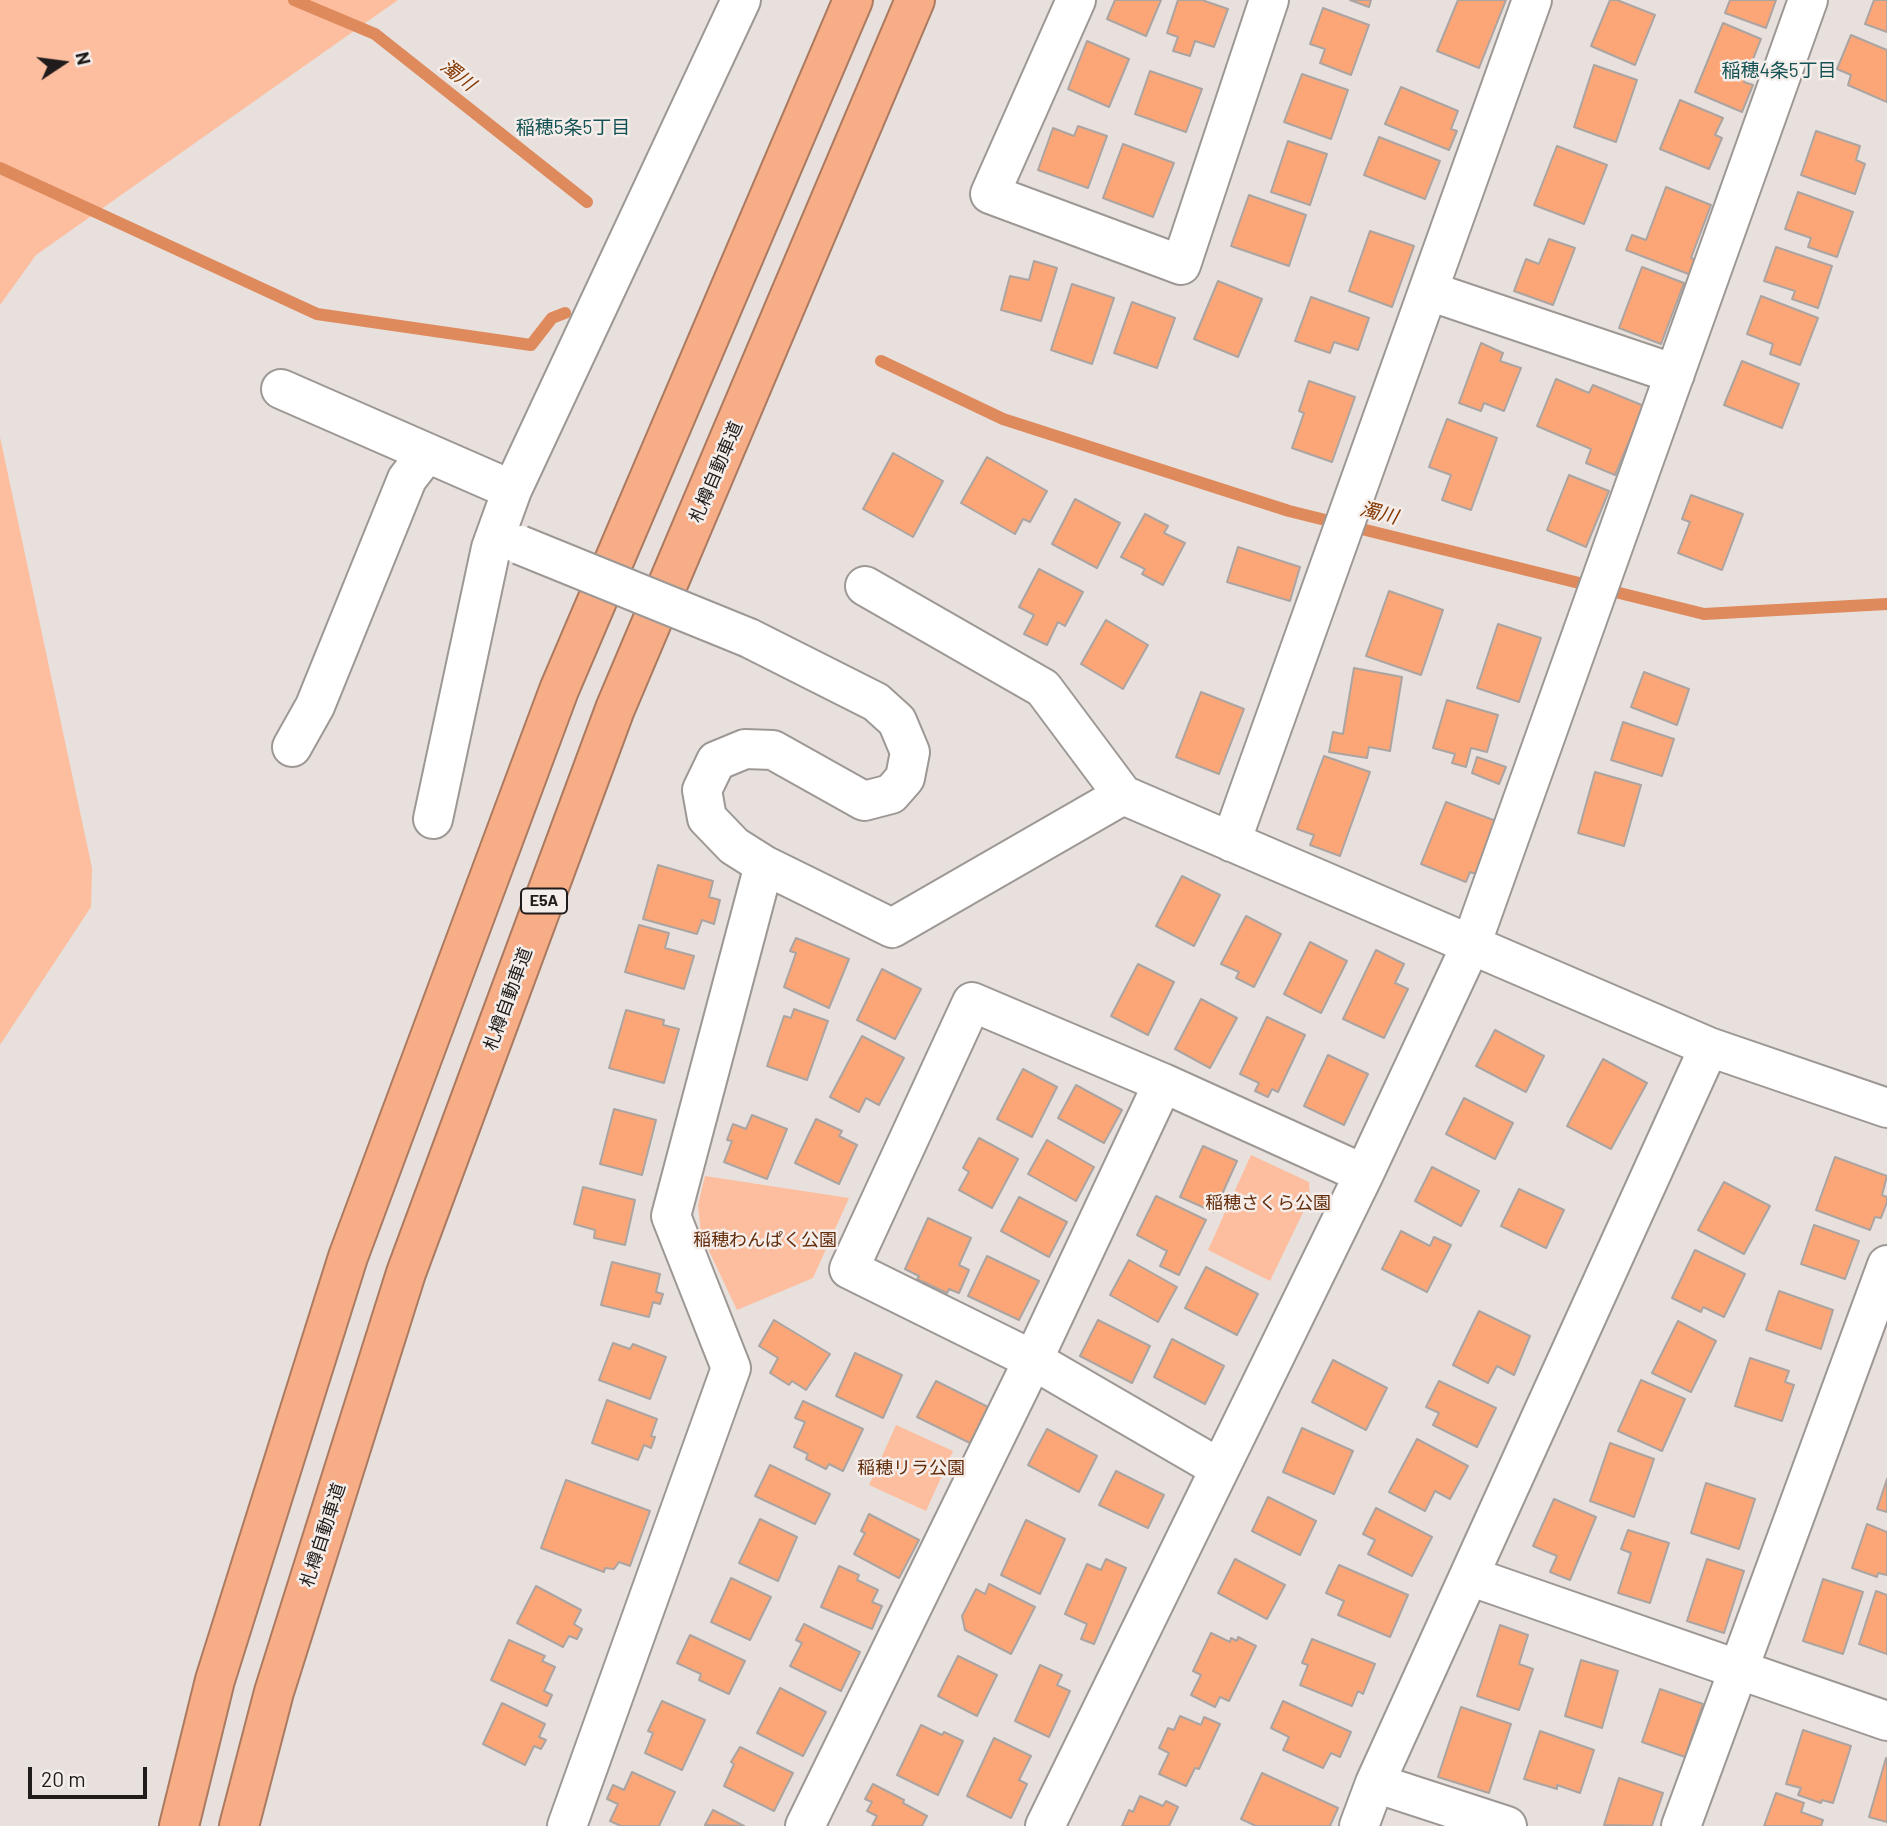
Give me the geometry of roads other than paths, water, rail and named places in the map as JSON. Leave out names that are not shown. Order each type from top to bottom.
[{"type":"highway","points":[[179,1826],[215,1680],[353,1244],[559,690],[853,0]]},
{"type":"highway","name":"札樽自動車道","points":[[239,1826],[274,1692],[406,1273],[615,709],[915,0]]},
{"type":"street","points":[[508,538],[512,490],[741,0]]},
{"type":"street","points":[[1076,0],[990,194],[1181,265],[1269,0]]},
{"type":"street","points":[[1231,842],[1532,0]]},
{"type":"street","points":[[1045,1826],[1364,1174],[1471,945],[1808,0]]},
{"type":"street","points":[[1429,291],[1675,374]]},
{"type":"street","points":[[281,389],[512,490]]},
{"type":"street","points":[[292,747],[315,706],[407,479],[427,453]]},
{"type":"street","points":[[508,538],[749,638],[876,702],[897,721],[910,752],[905,778],[891,794],[864,801],[773,750],[745,749],[716,761],[702,790],[707,818],[734,846],[764,864],[892,928],[1123,795]]},
{"type":"street","points":[[433,819],[491,548],[508,538]]},
{"type":"street","points":[[865,586],[1043,688],[1123,795],[1709,1047],[1887,1108]]},
{"type":"street","points":[[567,1826],[731,1368],[671,1216],[764,864]]},
{"type":"street","points":[[1219,1468],[1033,1360],[849,1269],[972,1002],[1163,1083],[1364,1174]]},
{"type":"street","points":[[1359,1826],[1375,1783],[1709,1047]]},
{"type":"street","points":[[805,1826],[1033,1360],[1163,1083]]},
{"type":"street","points":[[1681,1826],[1887,1265]]},
{"type":"street","points":[[1469,1576],[1887,1721]]},
{"type":"street","points":[[1375,1783],[1507,1826]]},
{"type":"waterway","name":"濁川","points":[[294,0],[375,34],[587,202]]},
{"type":"waterway","points":[[0,168],[317,314],[531,345],[552,318],[565,313]]},
{"type":"waterway","name":"濁川","points":[[881,361],[1003,419],[1289,511],[1704,614],[1887,604]]},
{"type":"district","name":"稲穂4条5丁目","points":[[1779,71]]},
{"type":"district","name":"稲穂5条5丁目","points":[[573,128]]},
{"type":"park label","name":"稲穂さくら公園","points":[[1268,1203]]},
{"type":"park label","name":"稲穂わんぱく公園","points":[[765,1240]]},
{"type":"park label","name":"稲穂リラ公園","points":[[911,1468]]}]
